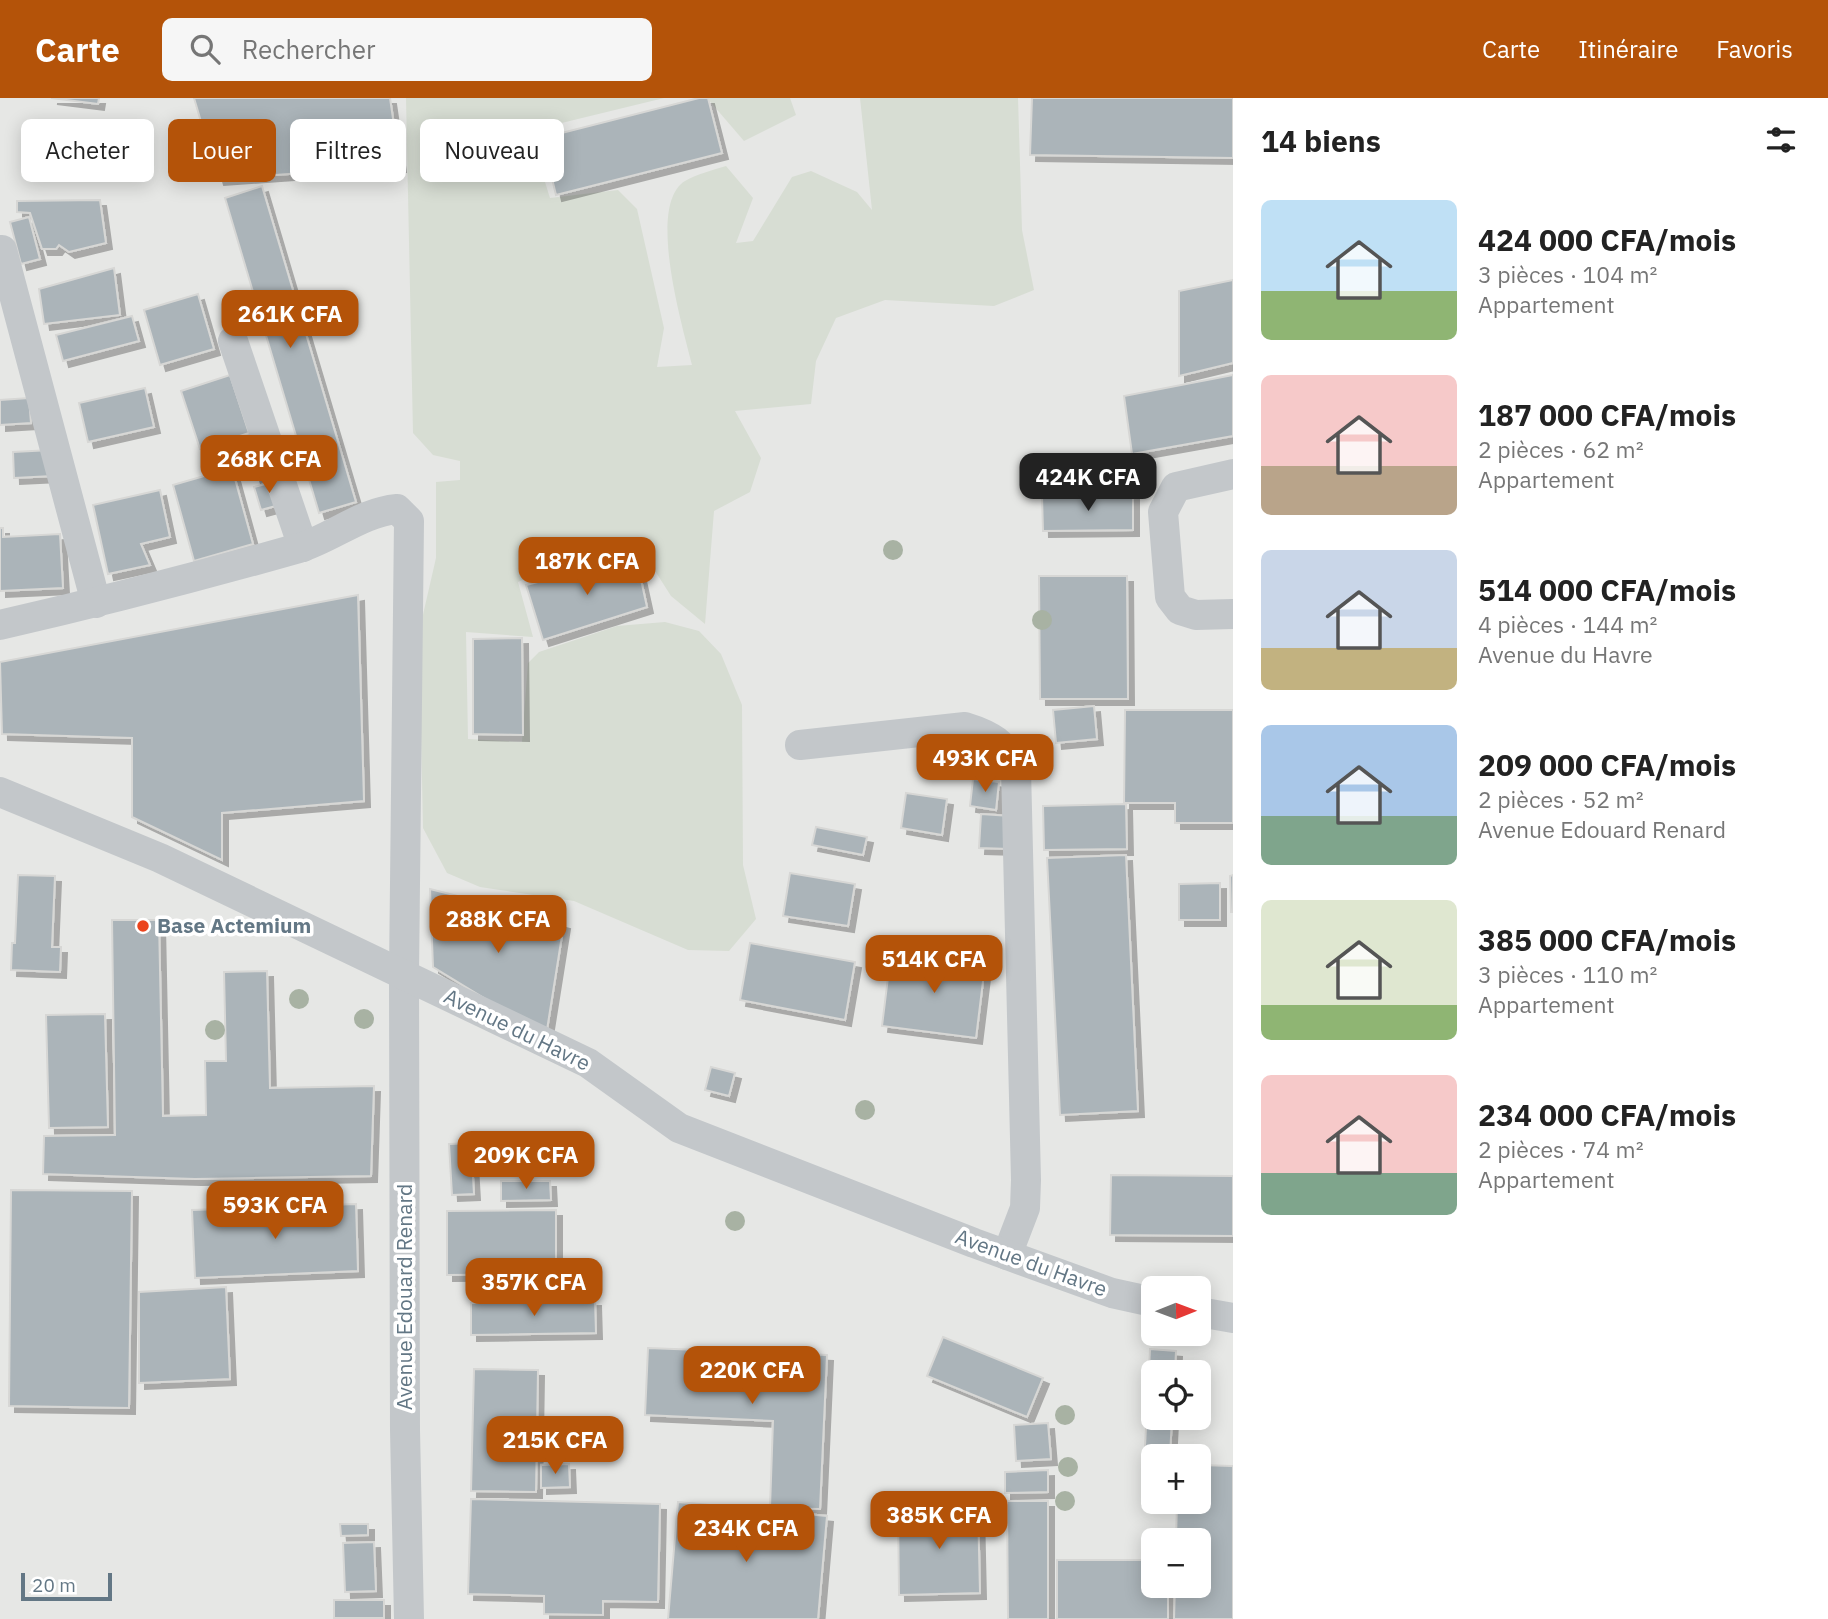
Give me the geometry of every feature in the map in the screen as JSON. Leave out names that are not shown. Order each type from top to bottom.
[{"type":"street","points":[[2,250],[96,603]]},
{"type":"street","points":[[233,341],[303,547]]},
{"type":"street","points":[[1233,474],[1176,487],[1163,512],[1170,597],[1180,610],[1196,615],[1233,614]]},
{"type":"street","name":"Avenue Edouard Renard","points":[[0,625],[96,603],[303,547],[383,510],[397,509],[409,521],[404,974],[405,1430],[409,1619]]},
{"type":"street","points":[[800,745],[965,727],[991,735],[1008,750],[1016,769],[1026,1180],[1025,1208],[1007,1255]]},
{"type":"street","name":"Avenue du Havre","points":[[0,792],[160,858],[588,1063],[678,1128],[1007,1255],[1112,1293],[1141,1299]]},
{"type":"street","points":[[1211,1314],[1233,1318]]},
{"type":"shaded area","points":[[0,98],[1233,98],[1233,1619],[0,1619]]},
{"type":"shaded area","points":[[406,98],[664,98],[564,122],[564,119],[420,119],[420,182],[545,182],[550,198],[618,190],[637,209],[664,328],[657,367],[692,365],[670,268],[668,240],[668,215],[674,194],[685,181],[726,166],[753,198],[736,243],[753,241],[792,177],[811,171],[857,192],[872,210],[860,98],[1018,98],[1022,230],[1034,290],[994,306],[885,300],[836,318],[816,361],[811,404],[735,411],[761,458],[750,492],[714,511],[705,624],[671,596],[643,552],[627,550],[579,557],[518,582],[533,637],[466,632],[468,739],[522,742],[528,663],[539,652],[617,626],[665,622],[699,631],[721,654],[742,705],[743,865],[756,919],[729,951],[688,950],[574,901],[480,887],[447,873],[423,828],[419,632],[436,558],[436,482],[460,480],[460,461],[433,455],[413,433]]},
{"type":"shaded area","points":[[707,98],[790,98],[796,115],[744,141]]},
{"type":"building","points":[[51,98],[99,98],[98,104]]},
{"type":"building","points":[[194,98],[390,98],[393,119],[290,119],[290,174],[276,175],[276,119],[200,119]]},
{"type":"building","points":[[708,98],[722,153],[556,195],[553,182],[564,182],[564,132]]},
{"type":"building","points":[[1032,98],[1233,98],[1233,158],[1030,155]]},
{"type":"building","points":[[262,186],[356,502],[319,513],[225,198]]},
{"type":"building","points":[[100,200],[106,243],[69,252],[59,245],[56,249],[42,249],[30,213],[17,212],[17,201]]},
{"type":"building","points":[[29,217],[40,259],[21,264],[10,222]]},
{"type":"building","points":[[114,268],[120,315],[44,324],[39,289]]},
{"type":"building","points":[[1233,280],[1233,363],[1179,376],[1179,291]]},
{"type":"building","points":[[198,294],[214,349],[160,365],[144,310]]},
{"type":"building","points":[[132,316],[139,341],[63,361],[56,335]]},
{"type":"building","points":[[230,375],[249,433],[200,449],[181,391]]},
{"type":"building","points":[[1233,375],[1233,436],[1132,454],[1124,396]]},
{"type":"building","points":[[145,388],[154,427],[88,442],[79,403]]},
{"type":"building","points":[[29,398],[31,423],[0,425],[0,400]]},
{"type":"building","points":[[51,450],[53,476],[14,478],[13,452]]},
{"type":"building","points":[[271,460],[274,473],[255,478],[251,465]]},
{"type":"building","points":[[232,468],[253,544],[194,561],[173,485]]},
{"type":"building","points":[[277,481],[283,504],[261,510],[254,487]]},
{"type":"building","points":[[160,490],[170,537],[141,544],[150,565],[108,574],[93,505]]},
{"type":"building","points":[[1133,494],[1133,530],[1043,531],[1042,496]]},
{"type":"building","points":[[0,528],[3,528],[3,537],[60,534],[63,588],[0,591]]},
{"type":"building","points":[[636,557],[647,607],[543,640],[526,585]]},
{"type":"building","points":[[1039,576],[1127,576],[1128,699],[1040,699]]},
{"type":"building","points":[[358,595],[364,801],[222,813],[222,860],[132,817],[132,738],[2,734],[0,662]]},
{"type":"building","points":[[522,638],[523,735],[473,734],[473,639]]},
{"type":"building","points":[[1094,706],[1097,739],[1056,743],[1053,710]]},
{"type":"building","points":[[1125,710],[1233,710],[1233,823],[1175,823],[1175,803],[1124,803]]},
{"type":"building","points":[[973,779],[999,782],[996,810],[970,806]]},
{"type":"building","points":[[906,793],[947,799],[942,835],[901,828]]},
{"type":"building","points":[[1126,804],[1127,849],[1044,850],[1043,806]]},
{"type":"building","points":[[981,814],[1011,816],[1010,849],[979,848]]},
{"type":"building","points":[[816,827],[867,837],[863,855],[812,845]]},
{"type":"building","points":[[1126,855],[1138,1111],[1060,1115],[1047,858]]},
{"type":"building","points":[[790,873],[855,884],[848,926],[783,916]]},
{"type":"building","points":[[18,875],[55,876],[52,947],[61,947],[60,972],[11,970]]},
{"type":"building","points":[[1233,875],[1233,912],[1231,912],[1230,876]]},
{"type":"building","points":[[1220,883],[1220,920],[1179,920],[1179,884]]},
{"type":"building","points":[[430,889],[564,923],[546,1036],[433,967]]},
{"type":"building","points":[[112,920],[159,920],[163,1116],[206,1115],[205,1061],[226,1061],[224,972],[267,971],[270,1088],[374,1086],[371,1176],[195,1179],[43,1174],[44,1136],[115,1135]]},
{"type":"building","points":[[750,943],[855,962],[845,1020],[740,1000]]},
{"type":"building","points":[[891,953],[985,965],[976,1038],[882,1026]]},
{"type":"building","points":[[105,1014],[108,1127],[49,1128],[46,1015]]},
{"type":"building","points":[[711,1067],[735,1073],[729,1096],[705,1090]]},
{"type":"building","points":[[471,1143],[474,1194],[452,1195],[449,1144]]},
{"type":"building","points":[[1111,1175],[1233,1176],[1233,1236],[1110,1235]]},
{"type":"building","points":[[501,1181],[550,1181],[551,1200],[501,1201]]},
{"type":"building","points":[[11,1190],[132,1191],[129,1408],[9,1406]]},
{"type":"building","points":[[356,1204],[358,1271],[195,1278],[192,1210]]},
{"type":"building","points":[[556,1210],[556,1274],[447,1275],[447,1211]]},
{"type":"building","points":[[226,1287],[230,1379],[139,1383],[139,1292]]},
{"type":"building","points":[[595,1300],[596,1333],[471,1335],[471,1303]]},
{"type":"building","points":[[943,1337],[1043,1378],[1027,1417],[927,1376]]},
{"type":"building","points":[[648,1348],[827,1355],[820,1509],[770,1508],[773,1421],[645,1415]]},
{"type":"building","points":[[1150,1349],[1176,1351],[1176,1360],[1149,1360]]},
{"type":"building","points":[[474,1369],[538,1370],[536,1492],[471,1491]]},
{"type":"building","points":[[1048,1423],[1051,1459],[1016,1461],[1014,1425]]},
{"type":"building","points":[[1146,1430],[1171,1430],[1171,1444],[1145,1444]]},
{"type":"building","points":[[569,1464],[570,1487],[541,1488],[541,1465]]},
{"type":"building","points":[[1211,1465],[1233,1466],[1233,1619],[1174,1619],[1175,1598],[1211,1598],[1211,1528],[1176,1528],[1177,1514],[1211,1514]]},
{"type":"building","points":[[1048,1470],[1048,1492],[1005,1493],[1005,1472]]},
{"type":"building","points":[[471,1499],[660,1504],[658,1602],[603,1601],[603,1615],[544,1614],[544,1596],[468,1594]]},
{"type":"building","points":[[1007,1501],[1048,1501],[1048,1619],[1008,1619]]},
{"type":"building","points":[[678,1502],[827,1516],[818,1619],[668,1619]]},
{"type":"building","points":[[978,1506],[980,1593],[899,1595],[898,1508]]},
{"type":"building","points":[[340,1524],[368,1524],[368,1535],[341,1536]]},
{"type":"building","points":[[374,1542],[376,1591],[345,1592],[343,1543]]},
{"type":"building","points":[[1057,1560],[1141,1560],[1141,1598],[1168,1598],[1168,1619],[1057,1619]]},
{"type":"building","points":[[334,1600],[384,1600],[384,1618],[334,1618]]},
{"type":"place","name":"Base Actemium","points":[[143,926]]}]
